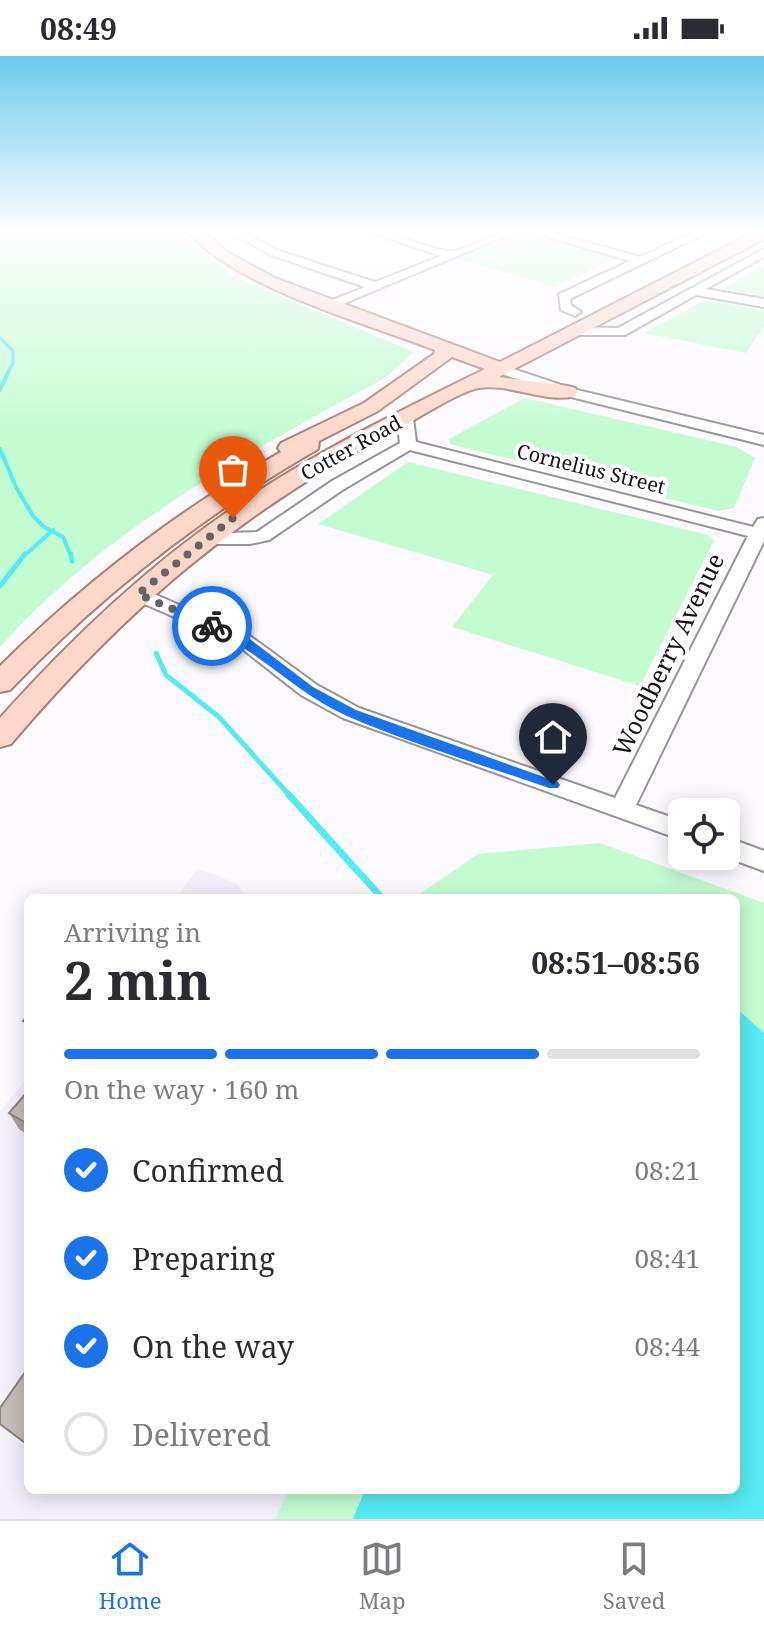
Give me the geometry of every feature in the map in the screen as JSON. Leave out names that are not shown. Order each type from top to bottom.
[{"type":"main road","points":[[314,298],[445,348],[481,353]]},
{"type":"main road","points":[[574,322],[617,298]]},
{"type":"main road","points":[[574,322],[625,298]]},
{"type":"main road","points":[[560,386],[545,375],[546,369],[579,341],[574,322]]},
{"type":"main road","name":"Cotter Road","points":[[0,737],[66,662],[138,594],[200,527],[312,443],[481,353],[574,322]]},
{"type":"main road","name":"Cotter Road","points":[[0,683],[96,591],[200,527],[504,367],[574,322]]},
{"type":"main road","points":[[380,323],[481,353],[504,367]]},
{"type":"main road","points":[[200,527],[208,496],[371,407],[443,356],[445,348]]},
{"type":"main road","points":[[475,382],[560,386]]},
{"type":"street","points":[[327,304],[342,298]]},
{"type":"street","points":[[563,298],[574,322],[620,332],[683,298]]},
{"type":"street","points":[[738,298],[764,303]]},
{"type":"street","points":[[504,367],[599,401],[764,437]]},
{"type":"street","points":[[200,527],[250,539],[263,536],[338,485],[408,445],[405,418]]},
{"type":"street","name":"Cornelius Street","points":[[408,445],[762,530]]},
{"type":"street","name":"Woodberry Avenue","points":[[621,810],[762,530]]},
{"type":"street","points":[[138,594],[243,640],[309,690],[351,713],[668,826]]},
{"type":"street","points":[[740,852],[764,861]]},
{"type":"shaded area","points":[[198,868],[237,884],[245,894],[179,894]]},
{"type":"shaded area","points":[[24,1082],[24,1494],[287,1494],[275,1519],[0,1519],[0,1111]]},
{"type":"green space","points":[[0,298],[286,298],[414,352],[385,378],[231,465],[132,530],[41,605],[0,647]]},
{"type":"green space","points":[[701,302],[764,310],[764,326],[746,353],[644,333]]},
{"type":"green space","points":[[525,398],[737,447],[755,458],[734,508],[718,511],[450,444],[449,439]]},
{"type":"green space","points":[[408,462],[708,535],[714,541],[640,686],[452,627],[493,575],[318,524]]},
{"type":"green space","points":[[600,843],[739,894],[420,894],[478,854]]},
{"type":"green space","points":[[740,894],[764,903],[764,1519],[275,1519],[287,1494],[740,1494]]},
{"type":"water","points":[[740,1012],[764,1033],[764,1519],[353,1519],[363,1494],[740,1494]]},
{"type":"building","points":[[24,1096],[24,1122],[9,1113]]},
{"type":"building","points":[[24,1374],[24,1442],[0,1424],[0,1408]]},
{"type":"waterway","points":[[0,338],[13,351],[13,363],[9,371]]},
{"type":"waterway","points":[[0,390],[9,371]]},
{"type":"waterway","points":[[0,449],[16,487],[33,516],[52,531]]},
{"type":"waterway","points":[[24,556],[52,531]]},
{"type":"waterway","points":[[52,531],[63,537],[71,556]]},
{"type":"waterway","points":[[0,586],[25,554]]},
{"type":"waterway","points":[[71,554],[72,561]]},
{"type":"waterway","points":[[156,653],[166,675],[219,717],[291,797]]},
{"type":"waterway","points":[[289,795],[378,894]]},
{"type":"way so far","points":[[212,626],[138,594],[233,518]]},
{"type":"route","points":[[212,626],[243,640],[309,690],[351,713],[553,785]]}]
